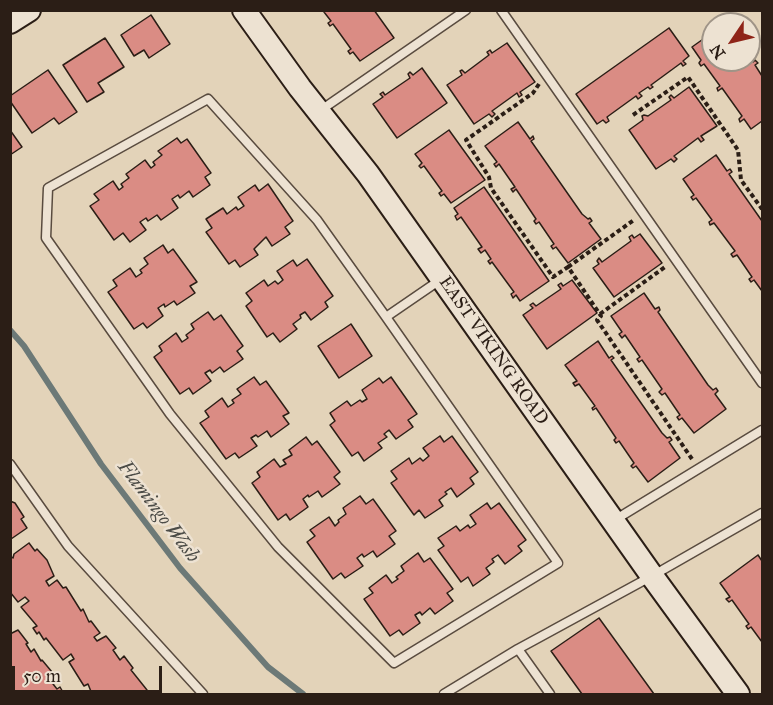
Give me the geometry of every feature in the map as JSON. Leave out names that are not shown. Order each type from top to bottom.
[{"type":"street","points":[[10,22],[29,10]]},
{"type":"street","name":"EAST VIKING ROAD","points":[[244,10],[318,112],[368,174],[738,694]]},
{"type":"lane","points":[[318,112],[466,10]]},
{"type":"lane","points":[[501,10],[762,382]]},
{"type":"lane","points":[[208,99],[317,220],[386,317],[558,563],[394,663],[278,548],[170,414],[46,238],[48,188],[208,99]]},
{"type":"lane","points":[[386,317],[443,279]]},
{"type":"lane","points":[[613,521],[762,430]]},
{"type":"lane","points":[[10,464],[68,546],[202,694]]},
{"type":"lane","points":[[444,694],[518,649],[762,513]]},
{"type":"lane","points":[[518,649],[550,694]]},
{"type":"path","points":[[546,74],[533,93],[466,140],[489,177],[491,188],[553,277],[645,213]]},
{"type":"path","points":[[633,115],[688,77],[738,150],[741,180],[762,209]]},
{"type":"path","points":[[676,259],[600,314],[597,320],[699,469]]},
{"type":"path","points":[[568,267],[600,314]]},
{"type":"building","points":[[326,10],[374,10],[394,38],[360,61],[353,52],[350,54],[348,51],[351,49],[333,24],[330,26],[328,23],[331,21],[324,12]]},
{"type":"building","points":[[151,15],[170,44],[149,58],[144,50],[134,56],[121,35]]},
{"type":"building","points":[[669,28],[689,56],[683,61],[686,64],[683,66],[681,63],[651,85],[653,87],[650,89],[648,87],[639,93],[642,96],[638,99],[636,96],[607,117],[609,121],[606,123],[603,120],[597,124],[576,94]]},
{"type":"building","points":[[105,38],[124,67],[98,83],[104,92],[87,102],[63,65]]},
{"type":"building","points":[[701,41],[701,60],[692,47]]},
{"type":"building","points":[[507,43],[535,82],[520,92],[522,95],[519,97],[517,93],[492,111],[495,114],[492,117],[489,114],[474,124],[447,85],[462,75],[460,71],[465,73],[489,55],[487,52],[490,50],[492,53]]},
{"type":"building","points":[[422,68],[447,103],[397,138],[373,104],[383,97],[380,94],[383,92],[385,95],[410,78],[408,74],[410,72],[413,75]]},
{"type":"building","points":[[48,70],[77,112],[59,124],[54,118],[32,133],[10,101],[10,96]]},
{"type":"building","points":[[710,72],[759,72],[762,76],[762,121],[751,129],[744,119],[740,122],[739,119],[742,116],[722,88],[718,91],[717,88],[720,86]]},
{"type":"building","points":[[689,87],[717,126],[701,136],[704,140],[701,142],[698,138],[674,156],[677,159],[674,162],[671,159],[656,169],[629,130],[643,120],[642,116],[648,116],[671,100],[669,97],[671,95],[674,98]]},
{"type":"building","points":[[518,122],[530,139],[533,136],[534,139],[531,141],[582,214],[590,218],[592,221],[589,223],[601,239],[568,263],[556,247],[553,249],[551,246],[554,244],[539,222],[536,224],[534,221],[536,219],[516,189],[513,192],[511,189],[515,187],[499,164],[496,167],[494,164],[497,162],[485,146]]},
{"type":"building","points":[[10,130],[22,147],[10,155]]},
{"type":"building","points":[[449,130],[485,180],[451,203],[444,194],[441,196],[439,193],[442,191],[424,166],[421,168],[419,166],[422,163],[415,154]]},
{"type":"building","points":[[177,138],[181,143],[187,139],[211,173],[205,177],[210,185],[193,197],[189,191],[180,198],[178,195],[172,199],[178,208],[161,220],[157,215],[148,221],[146,218],[140,222],[146,230],[130,242],[123,233],[114,240],[90,206],[99,200],[94,194],[113,181],[119,190],[123,187],[121,184],[129,178],[126,174],[145,160],[151,168],[155,165],[153,162],[162,155],[158,151]]},
{"type":"building","points":[[716,155],[727,171],[730,169],[732,172],[729,174],[762,221],[762,291],[754,280],[751,282],[749,279],[752,277],[737,255],[733,257],[731,254],[735,251],[714,223],[710,225],[709,222],[712,220],[696,198],[693,200],[691,197],[694,195],[683,179]]},
{"type":"building","points":[[268,184],[293,221],[285,227],[290,234],[272,246],[266,237],[254,249],[258,255],[240,267],[235,260],[229,264],[206,232],[212,228],[206,219],[223,208],[227,214],[236,207],[238,210],[244,206],[238,197],[255,185],[259,191]]},
{"type":"building","points":[[484,187],[549,281],[520,301],[516,295],[513,298],[511,294],[514,292],[492,262],[490,264],[488,261],[491,259],[485,250],[481,253],[478,249],[482,247],[461,217],[457,220],[455,216],[458,214],[454,208]]},
{"type":"building","points":[[640,234],[662,263],[614,297],[593,268],[599,264],[597,261],[599,258],[602,262],[631,241],[629,237],[632,235],[634,238]]},
{"type":"building","points":[[163,245],[168,253],[173,249],[197,282],[190,286],[195,293],[177,305],[174,301],[165,307],[164,304],[158,308],[163,316],[147,328],[143,323],[134,329],[108,292],[117,286],[113,280],[130,268],[136,277],[142,273],[140,270],[148,264],[144,258]]},
{"type":"building","points":[[307,259],[333,296],[325,302],[328,307],[311,320],[305,312],[300,315],[301,318],[293,324],[297,329],[280,342],[273,333],[267,337],[246,306],[252,301],[246,293],[264,280],[268,286],[275,281],[278,284],[283,280],[277,271],[293,260],[297,266]]},
{"type":"building","points":[[572,280],[597,313],[547,349],[523,315],[533,308],[530,305],[533,303],[536,306],[561,289],[558,285],[561,283],[563,286]]},
{"type":"building","points":[[644,293],[655,309],[659,307],[658,312],[708,385],[713,390],[716,388],[718,391],[715,394],[726,409],[694,433],[682,418],[679,420],[677,417],[680,415],[665,393],[662,395],[659,392],[662,389],[642,360],[639,362],[637,359],[640,357],[625,335],[622,338],[619,334],[622,332],[611,316]]},
{"type":"building","points":[[208,312],[214,320],[221,315],[243,346],[237,351],[243,359],[224,372],[220,367],[212,373],[210,370],[205,373],[211,381],[193,394],[189,388],[180,394],[154,357],[162,351],[159,346],[176,333],[182,342],[188,338],[186,335],[194,329],[191,324]]},
{"type":"building","points":[[351,324],[372,356],[339,378],[318,346]]},
{"type":"building","points":[[598,341],[609,358],[612,356],[614,358],[611,360],[662,433],[667,438],[670,437],[672,440],[669,442],[680,458],[648,482],[636,466],[633,468],[631,466],[634,463],[619,441],[616,443],[614,440],[616,438],[596,408],[593,410],[595,406],[579,384],[575,386],[573,383],[577,381],[565,365]]},
{"type":"building","points":[[254,377],[260,385],[266,381],[289,413],[283,416],[289,424],[271,437],[267,431],[258,437],[256,435],[251,438],[257,446],[239,458],[235,453],[226,459],[200,423],[209,417],[205,411],[222,398],[228,407],[234,403],[232,400],[241,394],[237,389]]},
{"type":"building","points":[[391,377],[417,414],[408,420],[413,427],[396,439],[389,430],[384,434],[387,437],[378,443],[382,448],[364,461],[358,452],[352,456],[330,425],[335,421],[330,413],[347,401],[351,406],[360,400],[362,402],[367,399],[362,390],[379,378],[383,383]]},
{"type":"building","points":[[440,436],[444,442],[452,436],[478,472],[470,478],[474,484],[457,497],[451,488],[445,492],[447,494],[439,500],[443,506],[425,518],[419,510],[414,515],[391,483],[397,479],[391,471],[409,458],[412,464],[420,458],[423,461],[429,456],[423,448]]},
{"type":"building","points":[[306,437],[312,445],[317,441],[340,472],[334,477],[340,484],[322,497],[318,491],[309,497],[308,495],[303,499],[308,507],[290,520],[286,514],[278,520],[252,483],[260,477],[257,472],[274,459],[280,467],[286,464],[283,460],[292,455],[289,450]]},
{"type":"building","points":[[360,496],[366,504],[373,499],[396,531],[389,536],[395,544],[377,557],[373,551],[364,557],[362,554],[357,558],[363,566],[345,578],[341,573],[333,579],[307,542],[315,536],[310,530],[329,517],[335,526],[338,520],[346,514],[343,508]]},
{"type":"building","points":[[10,501],[15,503],[24,517],[21,519],[27,528],[11,539]]},
{"type":"building","points":[[487,503],[491,509],[499,503],[526,540],[518,546],[522,551],[505,564],[498,555],[492,559],[494,562],[486,568],[490,574],[473,586],[468,577],[461,582],[438,550],[444,546],[438,538],[456,526],[460,531],[468,525],[470,528],[476,524],[470,515]]},
{"type":"building","points":[[29,543],[47,560],[54,576],[46,581],[49,586],[57,580],[63,588],[66,587],[81,611],[83,609],[89,622],[91,621],[100,633],[94,637],[97,641],[106,636],[116,648],[113,650],[120,660],[124,656],[133,668],[131,670],[147,690],[141,694],[92,694],[88,684],[84,686],[69,662],[74,659],[71,654],[63,660],[46,638],[44,640],[39,632],[37,634],[33,628],[37,626],[21,607],[29,601],[25,597],[18,602],[10,592],[10,556],[13,558],[14,554]]},
{"type":"building","points":[[418,553],[424,562],[430,558],[453,589],[447,593],[453,601],[435,614],[430,608],[422,615],[420,612],[415,615],[420,623],[403,635],[399,630],[390,636],[364,599],[373,593],[369,588],[386,575],[392,583],[398,579],[396,577],[404,571],[401,566]]},
{"type":"building","points":[[758,555],[762,561],[762,642],[751,627],[748,629],[746,626],[749,624],[732,600],[729,602],[726,599],[730,597],[720,583]]},
{"type":"building","points":[[599,618],[654,694],[582,694],[551,651]]},
{"type":"building","points":[[18,630],[28,643],[26,644],[31,652],[34,649],[41,661],[52,672],[49,675],[55,683],[53,684],[57,689],[60,687],[64,694],[10,694],[10,634]]},
{"type":"waterway","name":"Flamingo Wash","points":[[10,330],[24,346],[101,464],[180,568],[268,667],[303,694]]}]
